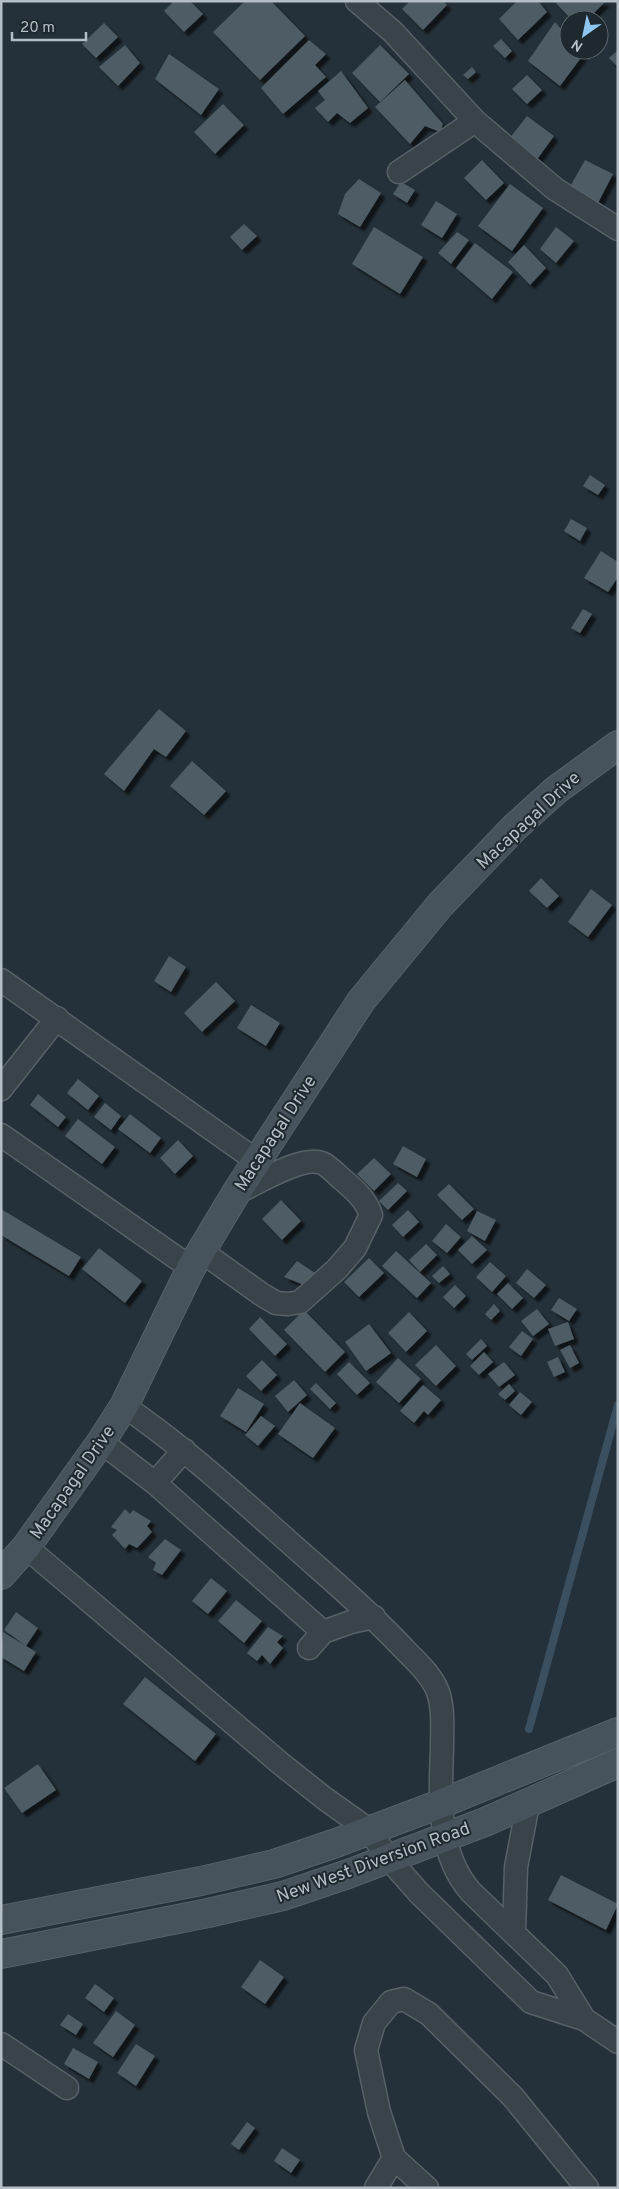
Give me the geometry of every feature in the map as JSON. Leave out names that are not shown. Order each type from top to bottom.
[{"type":"street","points":[[357,1],[393,32],[475,121],[555,189],[618,229]]},
{"type":"street","points":[[399,172],[475,121]]},
{"type":"street","name":"Macapagal Drive","points":[[1,1575],[26,1548],[101,1442],[124,1406],[196,1259],[236,1193],[361,1001],[440,905],[522,821],[556,790],[618,745]]},
{"type":"street","points":[[1,980],[257,1161]]},
{"type":"street","points":[[1,1089],[57,1018]]},
{"type":"street","points":[[1,1135],[196,1259],[276,1303],[300,1302],[337,1268],[354,1248],[372,1216],[368,1205],[358,1193],[322,1163],[310,1161],[295,1165],[236,1193]]},
{"type":"street","points":[[124,1406],[184,1450],[374,1617],[427,1673],[438,1692],[442,1713],[440,1804],[449,1853],[461,1881],[557,1974],[584,2019]]},
{"type":"street","points":[[101,1442],[155,1483],[316,1640],[351,1622],[374,1617]]},
{"type":"street","points":[[155,1483],[184,1450]]},
{"type":"street","points":[[26,1548],[280,1763],[369,1830],[389,1859],[419,1893],[531,2002],[584,2019],[618,2042]]},
{"type":"street","name":"New West Diversion Road","points":[[1,1920],[201,1881],[274,1864],[440,1804],[618,1732]]},
{"type":"street","name":"New West Diversion Road","points":[[1,1954],[208,1913],[283,1896],[446,1837],[528,1804],[618,1763]]},
{"type":"street","points":[[514,1933],[516,1867],[528,1804]]},
{"type":"street","points":[[468,1942],[494,1914]]},
{"type":"street","points":[[427,2188],[394,2158],[379,2112],[366,2050],[374,2023],[391,2002],[404,1999],[429,2014],[513,2097],[587,2188]]},
{"type":"street","points":[[1,2044],[67,2088]]},
{"type":"street","points":[[376,2188],[394,2158]]},
{"type":"building","points":[[174,1],[190,1],[203,14],[184,32],[164,11]]},
{"type":"building","points":[[245,1],[271,1],[305,36],[260,80],[213,32]]},
{"type":"building","points":[[410,1],[443,1],[447,5],[423,30],[402,9]]},
{"type":"building","points":[[517,1],[538,1],[547,12],[518,40],[499,19]]},
{"type":"building","points":[[554,1],[606,1],[597,10],[563,10]]},
{"type":"building","points":[[555,22],[559,27],[559,60],[579,60],[560,86],[528,61]]},
{"type":"building","points":[[104,23],[118,37],[96,58],[82,44]]},
{"type":"building","points":[[501,39],[512,51],[505,58],[493,46]]},
{"type":"building","points":[[309,40],[326,54],[315,65],[326,77],[283,114],[261,88]]},
{"type":"building","points":[[125,45],[140,63],[118,86],[99,67]]},
{"type":"building","points":[[380,45],[409,74],[380,102],[352,73]]},
{"type":"building","points":[[618,50],[618,67],[609,58]]},
{"type":"building","points":[[169,54],[219,89],[201,115],[155,79]]},
{"type":"building","points":[[472,67],[476,72],[468,79],[463,75]]},
{"type":"building","points":[[341,71],[368,108],[350,123],[337,113],[328,122],[315,108],[325,100],[318,91]]},
{"type":"building","points":[[527,75],[542,90],[527,104],[512,89]]},
{"type":"building","points":[[405,80],[443,124],[440,132],[425,126],[410,144],[375,107]]},
{"type":"building","points":[[223,104],[244,125],[215,154],[194,132]]},
{"type":"building","points":[[527,116],[554,136],[533,165],[505,144]]},
{"type":"building","points":[[482,160],[504,183],[486,200],[464,178]]},
{"type":"building","points":[[585,160],[613,174],[598,203],[571,185]]},
{"type":"building","points":[[359,179],[381,193],[360,227],[338,214],[345,194]]},
{"type":"building","points":[[401,182],[415,190],[407,203],[393,194]]},
{"type":"building","points":[[510,184],[543,208],[512,251],[478,226]]},
{"type":"building","points":[[436,201],[457,214],[442,238],[421,225]]},
{"type":"building","points":[[244,224],[257,236],[242,250],[230,237]]},
{"type":"building","points":[[374,227],[423,257],[400,294],[352,264]]},
{"type":"building","points":[[556,227],[574,241],[556,263],[540,249]]},
{"type":"building","points":[[457,232],[469,240],[451,264],[438,253]]},
{"type":"building","points":[[475,243],[513,272],[492,299],[456,268]]},
{"type":"building","points":[[524,245],[546,268],[530,285],[508,262]]},
{"type":"building","points":[[590,475],[605,485],[598,495],[583,486]]},
{"type":"building","points":[[571,519],[587,528],[580,541],[564,531]]},
{"type":"building","points":[[601,551],[618,562],[618,577],[608,592],[584,578]]},
{"type":"building","points":[[583,609],[592,614],[580,633],[571,628]]},
{"type":"building","points":[[159,709],[186,731],[166,757],[154,749],[124,791],[104,774]]},
{"type":"building","points":[[192,761],[226,791],[204,815],[170,786]]},
{"type":"building","points":[[541,878],[559,896],[547,908],[529,891]]},
{"type":"building","points":[[591,889],[612,905],[588,937],[568,922]]},
{"type":"building","points":[[169,956],[186,967],[171,992],[154,981]]},
{"type":"building","points":[[216,982],[235,1001],[202,1032],[184,1013]]},
{"type":"building","points":[[251,1005],[280,1023],[266,1046],[237,1028]]},
{"type":"building","points":[[78,1079],[99,1096],[88,1110],[67,1093]]},
{"type":"building","points":[[38,1094],[66,1117],[58,1127],[30,1105]]},
{"type":"building","points":[[105,1103],[121,1116],[111,1130],[94,1117]]},
{"type":"building","points":[[130,1114],[161,1138],[150,1153],[118,1129]]},
{"type":"building","points":[[78,1119],[115,1147],[102,1164],[65,1136]]},
{"type":"building","points":[[178,1140],[193,1156],[175,1174],[160,1158]]},
{"type":"building","points":[[403,1146],[426,1159],[417,1177],[393,1164]]},
{"type":"building","points":[[374,1158],[391,1174],[374,1191],[357,1174]]},
{"type":"building","points":[[398,1183],[407,1191],[388,1210],[379,1201]]},
{"type":"building","points":[[449,1184],[474,1209],[462,1220],[437,1195]]},
{"type":"building","points":[[281,1200],[301,1221],[282,1240],[262,1219]]},
{"type":"building","points":[[1,1209],[81,1257],[69,1276],[1,1235]]},
{"type":"building","points":[[408,1210],[419,1222],[403,1237],[392,1225]]},
{"type":"building","points":[[477,1211],[496,1220],[485,1241],[467,1231]]},
{"type":"building","points":[[446,1224],[461,1237],[447,1253],[432,1241]]},
{"type":"building","points":[[472,1236],[487,1250],[472,1264],[458,1250]]},
{"type":"building","points":[[426,1244],[437,1255],[420,1272],[409,1260]]},
{"type":"building","points":[[99,1248],[142,1281],[125,1303],[82,1269]]},
{"type":"building","points":[[396,1251],[431,1283],[417,1298],[382,1266]]},
{"type":"building","points":[[369,1258],[384,1273],[359,1297],[344,1282]]},
{"type":"building","points":[[297,1261],[318,1275],[309,1287],[284,1277]]},
{"type":"building","points":[[490,1262],[506,1276],[492,1292],[476,1277]]},
{"type":"building","points":[[443,1266],[450,1274],[439,1283],[432,1276]]},
{"type":"building","points":[[527,1269],[546,1285],[534,1298],[516,1283]]},
{"type":"building","points":[[508,1283],[523,1298],[512,1309],[497,1294]]},
{"type":"building","points":[[455,1285],[466,1296],[454,1308],[443,1297]]},
{"type":"building","points":[[559,1298],[577,1309],[569,1321],[551,1310]]},
{"type":"building","points":[[494,1304],[500,1311],[491,1320],[485,1314]]},
{"type":"building","points":[[537,1309],[549,1324],[533,1336],[521,1321]]},
{"type":"building","points":[[304,1310],[345,1352],[325,1372],[284,1330]]},
{"type":"building","points":[[409,1312],[427,1331],[406,1352],[388,1333]]},
{"type":"building","points":[[260,1317],[287,1344],[275,1356],[249,1329]]},
{"type":"building","points":[[568,1322],[574,1339],[555,1346],[548,1329]]},
{"type":"building","points":[[369,1324],[391,1353],[366,1371],[345,1342]]},
{"type":"building","points":[[522,1331],[533,1339],[521,1356],[509,1347]]},
{"type":"building","points":[[481,1339],[487,1346],[472,1360],[466,1354]]},
{"type":"building","points":[[436,1345],[456,1366],[436,1386],[415,1365]]},
{"type":"building","points":[[570,1345],[579,1363],[570,1368],[560,1350]]},
{"type":"building","points":[[484,1352],[493,1362],[479,1375],[470,1366]]},
{"type":"building","points":[[558,1357],[565,1372],[554,1377],[547,1362]]},
{"type":"building","points":[[398,1358],[421,1379],[399,1403],[376,1382]]},
{"type":"building","points":[[262,1360],[277,1375],[261,1391],[246,1376]]},
{"type":"building","points":[[349,1362],[370,1383],[357,1395],[337,1374]]},
{"type":"building","points":[[504,1362],[515,1375],[499,1387],[488,1374]]},
{"type":"building","points":[[294,1380],[307,1395],[288,1412],[275,1396]]},
{"type":"building","points":[[316,1383],[336,1403],[330,1409],[310,1389]]},
{"type":"building","points":[[509,1384],[515,1391],[505,1400],[498,1394]]},
{"type":"building","points":[[423,1385],[441,1400],[428,1415],[424,1411],[414,1423],[400,1411]]},
{"type":"building","points":[[238,1388],[264,1404],[246,1432],[220,1416]]},
{"type":"building","points":[[520,1392],[532,1402],[521,1415],[509,1405]]},
{"type":"building","points":[[300,1403],[335,1428],[313,1458],[278,1434]]},
{"type":"building","points":[[261,1416],[275,1426],[258,1446],[245,1435]]},
{"type":"building","points":[[125,1509],[130,1514],[133,1510],[151,1521],[147,1526],[152,1532],[137,1548],[129,1544],[125,1549],[112,1535],[117,1530],[111,1527]]},
{"type":"building","points":[[165,1539],[181,1550],[162,1575],[153,1570],[156,1563],[148,1557]]},
{"type":"building","points":[[211,1578],[227,1591],[208,1614],[192,1601]]},
{"type":"building","points":[[236,1600],[262,1621],[244,1643],[218,1621]]},
{"type":"building","points":[[16,1612],[38,1628],[26,1646],[4,1630]]},
{"type":"building","points":[[268,1627],[283,1636],[277,1642],[283,1648],[270,1664],[262,1655],[257,1661],[247,1653]]},
{"type":"building","points":[[3,1632],[36,1652],[24,1671],[1,1657]]},
{"type":"building","points":[[145,1677],[216,1734],[195,1761],[123,1704]]},
{"type":"building","points":[[38,1764],[56,1790],[22,1813],[4,1788]]},
{"type":"building","points":[[561,1875],[618,1904],[606,1930],[548,1900]]},
{"type":"building","points":[[260,1960],[284,1977],[265,2004],[241,1987]]},
{"type":"building","points":[[95,1984],[114,1998],[104,2012],[85,1998]]},
{"type":"building","points":[[116,2011],[135,2025],[113,2057],[93,2043]]},
{"type":"building","points":[[68,2014],[83,2024],[76,2035],[60,2025]]},
{"type":"building","points":[[136,2044],[155,2056],[136,2086],[117,2073]]},
{"type":"building","points":[[73,2048],[98,2062],[89,2079],[64,2064]]},
{"type":"building","points":[[247,2122],[255,2128],[239,2150],[231,2144]]},
{"type":"building","points":[[282,2148],[300,2160],[291,2173],[274,2161]]},
{"type":"waterway","points":[[529,1729],[618,1405]]}]
